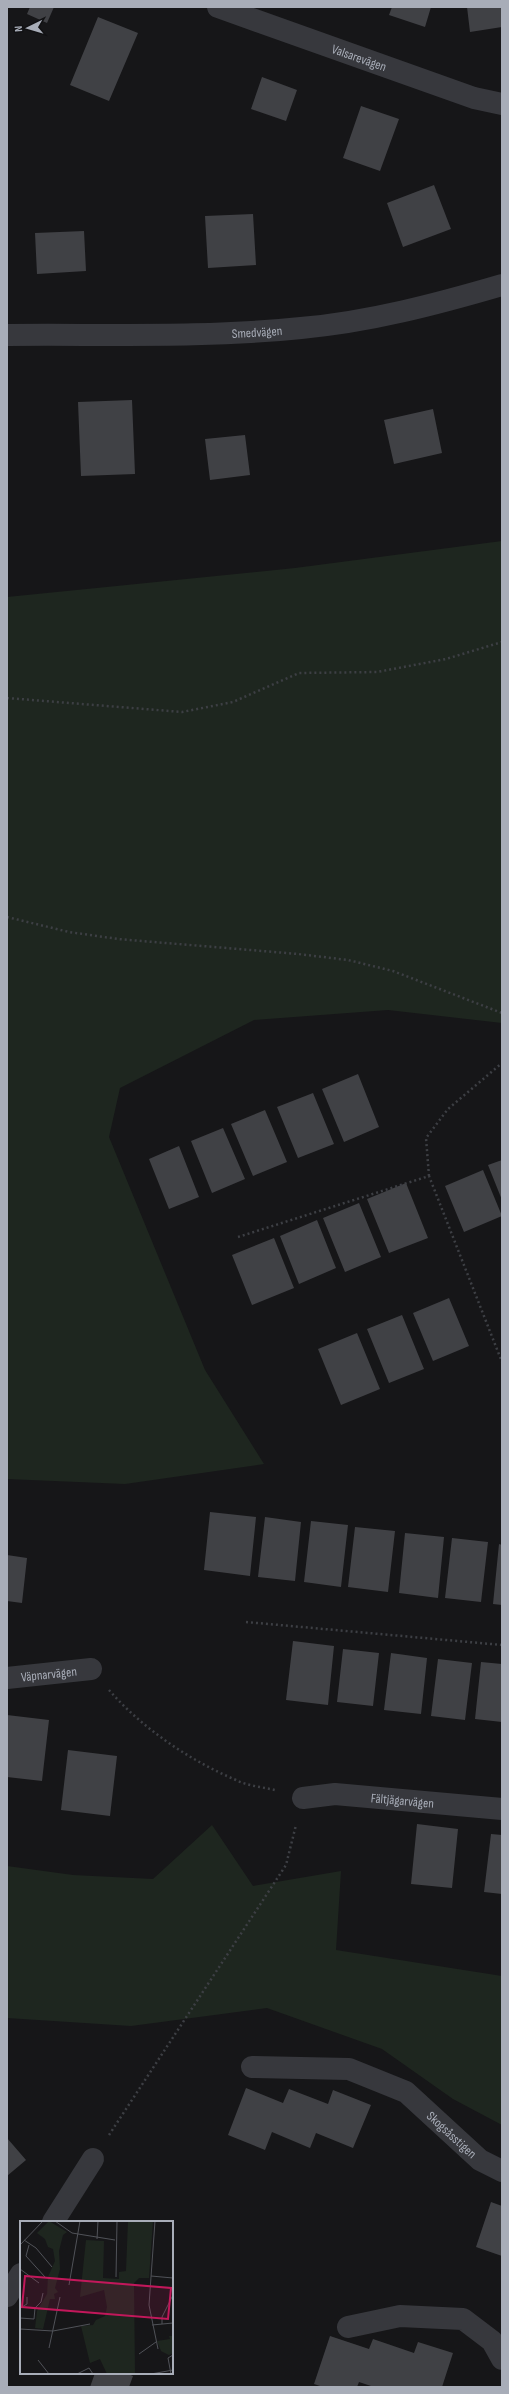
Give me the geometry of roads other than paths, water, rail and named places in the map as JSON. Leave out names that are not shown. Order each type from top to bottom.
[{"type":"street","name":"Valsarevägen","points":[[218,7],[474,98],[502,104]]},
{"type":"street","name":"Smedvägen","points":[[7,335],[235,332],[301,328],[372,317],[444,302],[502,285]]},
{"type":"street","name":"Väpnarvägen","points":[[7,1678],[91,1669]]},
{"type":"street","name":"Fältjägarvägen","points":[[303,1798],[335,1794],[502,1809]]},
{"type":"street","name":"Skogsåsstigen","points":[[252,2067],[349,2069],[406,2092],[480,2160],[502,2171]]},
{"type":"street","points":[[55,2221],[93,2159]]},
{"type":"street","points":[[7,2296],[20,2276]]},
{"type":"street","points":[[348,2327],[400,2316],[463,2319],[497,2350]]}]
